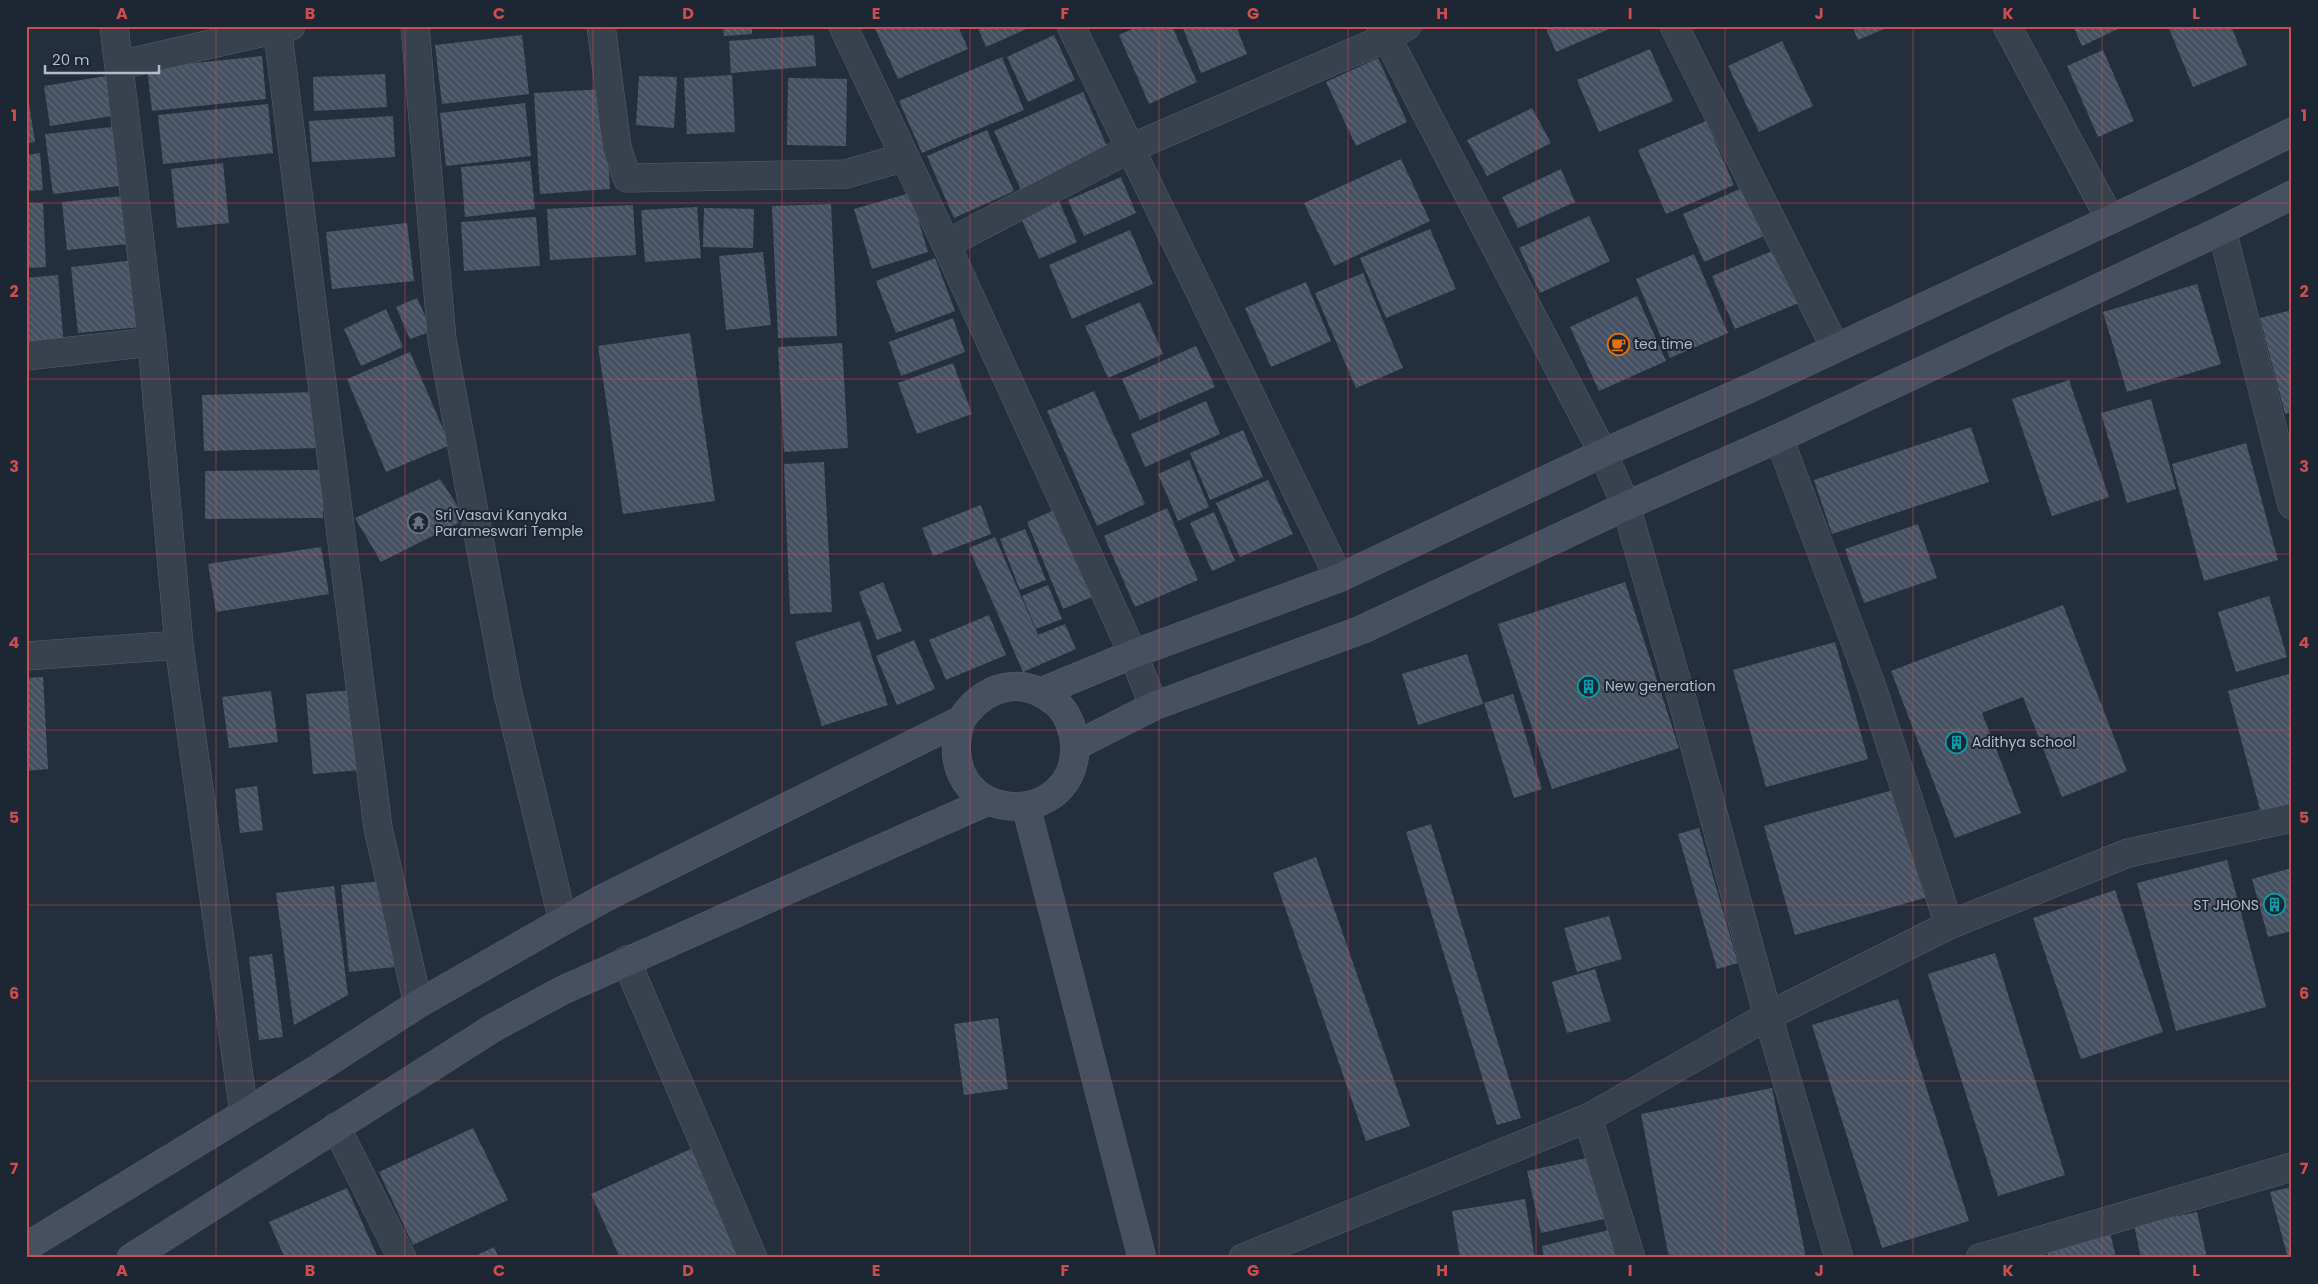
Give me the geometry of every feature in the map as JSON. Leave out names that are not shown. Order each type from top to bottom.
[{"type":"main road","points":[[1041,692],[1133,654],[1339,578],[1603,453],[1755,386],[2292,132]]},
{"type":"main road","points":[[1075,746],[1154,706],[1361,630],[1626,506],[1779,438],[2222,230],[2292,195]]},
{"type":"main road","points":[[1005,687],[1023,687],[1041,692],[1057,703],[1068,719],[1075,736],[1075,755],[1069,774],[1058,789],[1044,800],[1026,806],[1007,807],[988,801],[973,790],[962,775],[956,757],[955,738],[961,720],[971,704],[987,693],[1005,687]]},
{"type":"main road","points":[[26,1246],[311,1073],[418,1004],[562,921],[604,898],[961,720]]},
{"type":"main road","points":[[131,1258],[493,1028],[563,990],[626,960],[988,801]]},
{"type":"main road","points":[[1026,806],[1142,1258]]},
{"type":"street","points":[[114,26],[152,342],[179,645],[244,1113]]},
{"type":"street","points":[[415,26],[442,340],[508,694],[562,921]]},
{"type":"street","points":[[601,26],[617,147],[627,178],[846,174],[905,157]]},
{"type":"street","points":[[843,26],[946,244],[1133,654],[1154,706]]},
{"type":"street","points":[[1071,26],[1339,578]]},
{"type":"street","points":[[1674,26],[1836,347]]},
{"type":"street","points":[[2007,26],[2110,219]]},
{"type":"street","points":[[119,65],[281,27],[378,828],[418,1004]]},
{"type":"street","points":[[946,244],[1131,148],[1391,30],[1603,453],[1626,506],[1685,710],[1768,1016],[1839,1258]]},
{"type":"street","points":[[2222,230],[2292,505]]},
{"type":"street","points":[[26,356],[152,342]]},
{"type":"street","points":[[1779,438],[1872,687],[1949,925]]},
{"type":"street","points":[[26,656],[179,645]]},
{"type":"street","points":[[1243,1258],[1588,1118],[1768,1016],[1949,925],[2128,853],[2292,818]]},
{"type":"street","points":[[626,960],[753,1258]]},
{"type":"street","points":[[1588,1118],[1631,1258]]},
{"type":"street","points":[[336,1127],[402,1258]]},
{"type":"street","points":[[1980,1258],[2292,1167]]},
{"type":"building","points":[[723,26],[752,26],[752,34],[724,36]]},
{"type":"building","points":[[874,26],[958,26],[968,49],[898,79]]},
{"type":"building","points":[[977,26],[1033,26],[986,47]]},
{"type":"building","points":[[1139,26],[1172,26],[1197,82],[1149,104],[1119,35]]},
{"type":"building","points":[[1182,26],[1236,26],[1247,54],[1201,73]]},
{"type":"building","points":[[1545,26],[1616,26],[1556,52]]},
{"type":"building","points":[[1852,26],[1891,26],[1858,40]]},
{"type":"building","points":[[2073,26],[2124,26],[2082,46]]},
{"type":"building","points":[[2168,26],[2231,26],[2247,65],[2193,87]]},
{"type":"building","points":[[522,35],[529,94],[442,104],[435,45]]},
{"type":"building","points":[[814,35],[816,66],[731,73],[729,41]]},
{"type":"building","points":[[1054,35],[1075,80],[1028,102],[1007,57]]},
{"type":"building","points":[[1782,41],[1813,106],[1759,132],[1728,66]]},
{"type":"building","points":[[1650,49],[1673,101],[1599,132],[1577,80]]},
{"type":"building","points":[[2103,50],[2134,121],[2098,137],[2067,66]]},
{"type":"building","points":[[262,56],[266,99],[152,111],[147,68]]},
{"type":"building","points":[[1002,57],[1024,110],[922,153],[899,101]]},
{"type":"building","points":[[1378,58],[1407,122],[1356,146],[1326,82]]},
{"type":"building","points":[[385,74],[387,107],[314,111],[313,77]]},
{"type":"building","points":[[732,75],[735,132],[687,134],[684,78]]},
{"type":"building","points":[[106,76],[112,116],[50,126],[44,86]]},
{"type":"building","points":[[639,76],[677,77],[674,128],[636,125]]},
{"type":"building","points":[[788,78],[847,79],[846,146],[787,145]]},
{"type":"building","points":[[26,84],[35,142],[26,143]]},
{"type":"building","points":[[604,89],[610,189],[540,194],[534,93]]},
{"type":"building","points":[[1083,92],[1109,151],[1021,190],[994,131]]},
{"type":"building","points":[[525,103],[531,156],[446,166],[440,113]]},
{"type":"building","points":[[268,104],[273,153],[163,164],[158,115]]},
{"type":"building","points":[[1532,108],[1551,143],[1487,176],[1467,140]]},
{"type":"building","points":[[393,116],[395,157],[312,162],[309,121]]},
{"type":"building","points":[[1706,121],[1734,185],[1666,214],[1638,150]]},
{"type":"building","points":[[112,127],[119,186],[53,194],[45,134]]},
{"type":"building","points":[[987,130],[1014,191],[954,218],[927,156]]},
{"type":"building","points":[[40,153],[43,190],[26,191],[26,155]]},
{"type":"building","points":[[1401,159],[1430,221],[1334,266],[1304,203]]},
{"type":"building","points":[[530,161],[535,209],[465,217],[461,167]]},
{"type":"building","points":[[223,163],[229,223],[177,228],[171,169]]},
{"type":"building","points":[[1561,169],[1575,202],[1518,228],[1502,197]]},
{"type":"building","points":[[1121,177],[1136,213],[1084,236],[1068,200]]},
{"type":"building","points":[[1742,188],[1764,236],[1704,262],[1683,214]]},
{"type":"building","points":[[910,193],[928,252],[872,269],[854,209]]},
{"type":"building","points":[[122,196],[128,244],[67,250],[62,202]]},
{"type":"building","points":[[1058,199],[1077,242],[1039,259],[1020,216]]},
{"type":"building","points":[[26,203],[43,203],[46,267],[26,268]]},
{"type":"building","points":[[831,204],[837,336],[778,338],[772,206]]},
{"type":"building","points":[[633,205],[636,255],[550,260],[547,209]]},
{"type":"building","points":[[697,207],[701,258],[645,262],[641,210]]},
{"type":"building","points":[[704,208],[754,209],[753,248],[703,247]]},
{"type":"building","points":[[1589,216],[1610,261],[1540,293],[1519,248]]},
{"type":"building","points":[[536,217],[540,266],[464,271],[461,222]]},
{"type":"building","points":[[407,223],[414,281],[332,289],[326,232]]},
{"type":"building","points":[[1430,229],[1456,289],[1386,318],[1360,258]]},
{"type":"building","points":[[1130,230],[1153,284],[1072,319],[1049,265]]},
{"type":"building","points":[[1777,249],[1799,303],[1735,329],[1712,276]]},
{"type":"building","points":[[763,252],[771,325],[726,330],[719,256]]},
{"type":"building","points":[[1694,254],[1728,333],[1670,358],[1636,279]]},
{"type":"building","points":[[935,258],[955,311],[896,333],[876,281]]},
{"type":"building","points":[[135,260],[141,327],[78,333],[71,267]]},
{"type":"building","points":[[1363,273],[1403,368],[1356,388],[1315,293]]},
{"type":"building","points":[[58,275],[64,347],[26,350],[26,278]]},
{"type":"building","points":[[1306,282],[1331,341],[1271,367],[1245,308]]},
{"type":"building","points":[[2197,284],[2221,364],[2127,392],[2103,312]]},
{"type":"building","name":"tea time","points":[[1637,296],[1666,361],[1599,391],[1570,327]]},
{"type":"building","points":[[417,298],[432,331],[410,339],[396,307]]},
{"type":"building","points":[[1140,302],[1163,354],[1108,378],[1085,326]]},
{"type":"building","points":[[386,309],[403,347],[361,366],[344,329]]},
{"type":"building","points":[[2292,310],[2292,412],[2285,414],[2260,318]]},
{"type":"building","points":[[953,318],[965,352],[901,376],[889,342]]},
{"type":"building","points":[[690,333],[715,501],[623,514],[598,346]]},
{"type":"building","points":[[842,343],[848,448],[784,452],[778,347]]},
{"type":"building","points":[[1196,346],[1215,387],[1140,420],[1122,379]]},
{"type":"building","points":[[410,352],[450,445],[386,472],[347,379]]},
{"type":"building","points":[[953,363],[972,414],[917,434],[898,383]]},
{"type":"building","points":[[2069,380],[2109,497],[2052,516],[2012,399]]},
{"type":"building","points":[[1094,391],[1145,504],[1097,526],[1047,411]]},
{"type":"building","points":[[317,392],[320,448],[204,451],[202,395]]},
{"type":"building","points":[[2151,399],[2176,489],[2127,503],[2101,413]]},
{"type":"building","points":[[1206,401],[1220,434],[1145,467],[1131,434]]},
{"type":"building","points":[[1971,427],[1989,482],[1832,534],[1814,480]]},
{"type":"building","points":[[1243,430],[1263,477],[1210,500],[1190,453]]},
{"type":"building","points":[[2246,443],[2278,560],[2204,581],[2172,464]]},
{"type":"building","points":[[1189,460],[1209,507],[1178,521],[1158,474]]},
{"type":"building","points":[[824,462],[832,612],[790,614],[784,464]]},
{"type":"building","points":[[323,470],[323,518],[205,519],[205,471]]},
{"type":"building","points":[[440,479],[466,519],[381,562],[355,518]]},
{"type":"building","points":[[1268,480],[1293,534],[1240,557],[1216,503]]},
{"type":"building","points":[[981,505],[991,534],[933,556],[922,528]]},
{"type":"building","points":[[1059,508],[1097,595],[1063,609],[1027,522]]},
{"type":"building","points":[[1167,508],[1198,580],[1135,607],[1104,536]]},
{"type":"building","points":[[1214,512],[1235,561],[1212,571],[1190,523]]},
{"type":"building","points":[[1918,524],[1937,578],[1864,603],[1845,549]]},
{"type":"building","points":[[1025,529],[1046,580],[1020,590],[1000,539]]},
{"type":"building","points":[[995,537],[1038,635],[1065,624],[1076,649],[1023,672],[969,548]]},
{"type":"building","points":[[321,547],[329,594],[216,612],[208,564]]},
{"type":"building","points":[[883,582],[902,631],[877,640],[859,592]]},
{"type":"building","name":"New generation","points":[[1625,582],[1679,748],[1552,789],[1498,624]]},
{"type":"building","points":[[1048,585],[1062,619],[1036,629],[1022,596]]},
{"type":"building","points":[[2269,596],[2287,657],[2236,672],[2218,612]]},
{"type":"building","name":"Adithya school","points":[[2063,605],[2127,771],[2062,797],[2023,697],[1982,713],[2021,813],[1955,838],[1891,671]]},
{"type":"building","points":[[989,615],[1006,655],[946,680],[929,640]]},
{"type":"building","points":[[860,621],[888,705],[822,726],[795,642]]},
{"type":"building","points":[[914,640],[935,689],[897,705],[876,656]]},
{"type":"building","points":[[1835,642],[1868,759],[1766,787],[1733,670]]},
{"type":"building","points":[[1467,654],[1483,704],[1418,725],[1402,674]]},
{"type":"building","points":[[2292,673],[2292,805],[2261,813],[2228,691]]},
{"type":"building","points":[[43,677],[48,769],[26,771],[26,678]]},
{"type":"building","points":[[353,690],[360,770],[313,774],[306,694]]},
{"type":"building","points":[[271,691],[278,742],[229,748],[222,697]]},
{"type":"building","points":[[1513,694],[1542,789],[1514,798],[1484,703]]},
{"type":"building","points":[[257,786],[263,830],[240,833],[235,789]]},
{"type":"building","points":[[1904,787],[1935,895],[1795,935],[1764,826]]},
{"type":"building","points":[[1431,824],[1521,1118],[1497,1125],[1406,832]]},
{"type":"building","points":[[1699,828],[1738,963],[1717,969],[1678,834]]},
{"type":"building","points":[[1316,857],[1410,1126],[1366,1141],[1273,873]]},
{"type":"building","points":[[2227,860],[2266,1007],[2176,1031],[2137,883]]},
{"type":"building","name":"ST JHONS","points":[[2292,868],[2292,931],[2268,937],[2252,879]]},
{"type":"building","points":[[385,881],[394,967],[349,972],[341,885]]},
{"type":"building","points":[[334,886],[348,995],[294,1025],[276,893]]},
{"type":"building","points":[[2115,890],[2163,1032],[2081,1059],[2033,918]]},
{"type":"building","points":[[1609,916],[1622,959],[1577,972],[1564,928]]},
{"type":"building","points":[[1995,953],[2065,1175],[1998,1196],[1928,974]]},
{"type":"building","points":[[272,954],[283,1037],[259,1040],[249,957]]},
{"type":"building","points":[[1595,969],[1611,1021],[1567,1033],[1552,982]]},
{"type":"building","points":[[1898,999],[1969,1221],[1882,1248],[1812,1025]]},
{"type":"building","points":[[998,1018],[1008,1089],[964,1095],[954,1024]]},
{"type":"building","points":[[1772,1088],[1806,1258],[1669,1258],[1641,1114]]},
{"type":"building","points":[[473,1128],[508,1200],[413,1245],[379,1172]]},
{"type":"building","points":[[693,1148],[742,1258],[620,1258],[591,1194]]},
{"type":"building","points":[[1591,1157],[1604,1219],[1541,1233],[1527,1171]]},
{"type":"building","points":[[2292,1187],[2292,1258],[2288,1258],[2270,1192]]},
{"type":"building","points":[[347,1188],[378,1258],[285,1258],[269,1222]]},
{"type":"building","points":[[1525,1199],[1535,1258],[1460,1258],[1452,1211]]},
{"type":"building","points":[[2197,1212],[2207,1258],[2141,1258],[2134,1225]]},
{"type":"building","points":[[1609,1230],[1615,1258],[1544,1258],[1542,1246]]},
{"type":"building","points":[[2110,1232],[2116,1258],[2049,1258],[2046,1247]]},
{"type":"building","points":[[494,1247],[499,1258],[471,1258]]},
{"type":"place","name":"tea time","points":[[1618,344]]},
{"type":"place","name":"Sri Vasavi Kanyaka Parameswari Temple","points":[[419,523]]},
{"type":"place","name":"New generation","points":[[1589,686]]},
{"type":"place","name":"Adithya school","points":[[1956,742]]},
{"type":"place","name":"ST JHONS","points":[[2275,905]]}]
